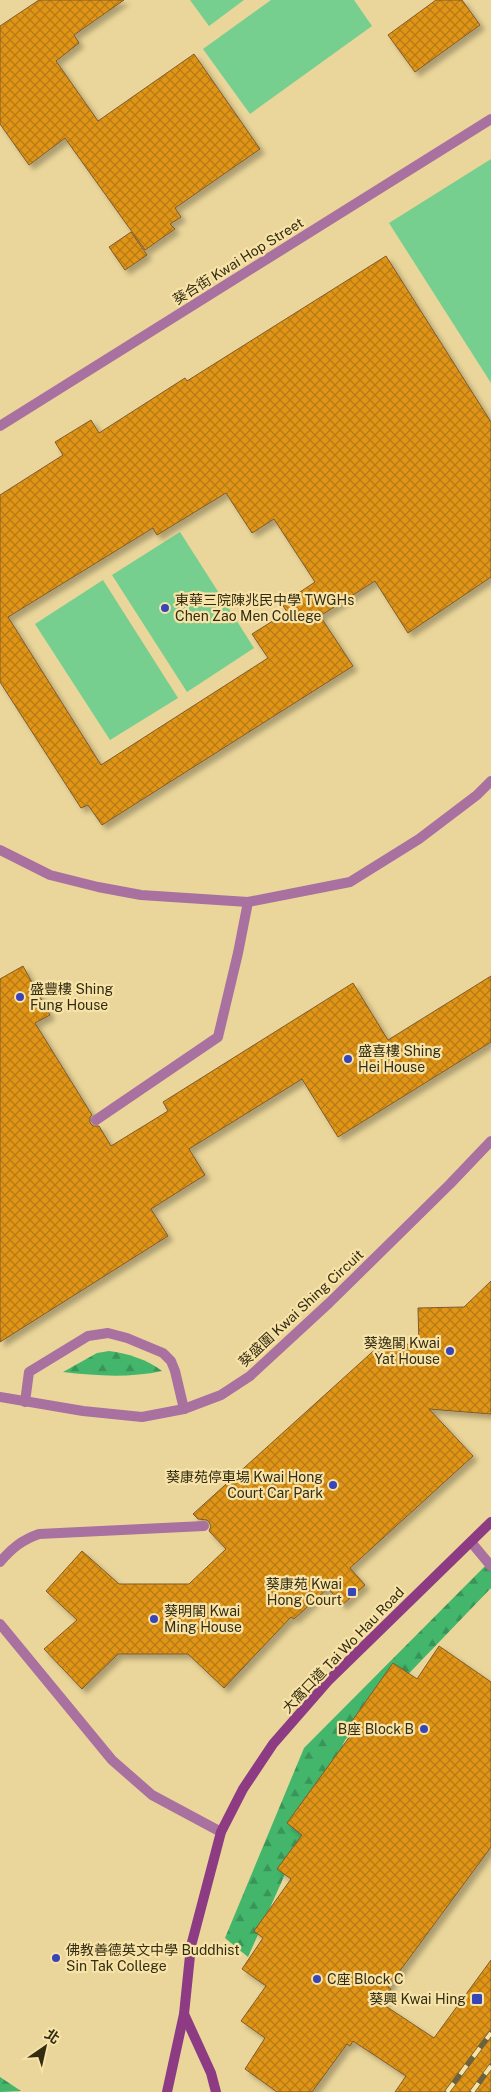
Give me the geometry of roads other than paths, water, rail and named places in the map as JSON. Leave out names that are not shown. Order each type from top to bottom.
[{"type":"main road","name":"大窩口道 Tai Wo Hau Road","points":[[167,2092],[184,2014],[191,1946],[221,1832],[243,1789],[272,1744],[328,1681],[491,1522]]},
{"type":"main road","points":[[184,2014],[211,2073],[216,2092]]},
{"type":"street","name":"葵合街 Kwai Hop Street","points":[[0,426],[491,119]]},
{"type":"street","points":[[0,850],[50,875],[98,887],[141,895],[248,902],[350,882],[419,839],[477,795],[491,781]]},
{"type":"street","points":[[96,1120],[218,1037],[248,902]]},
{"type":"street","name":"葵盛圍 Kwai Shing Circuit","points":[[0,1397],[83,1411],[142,1417],[184,1409],[221,1395],[250,1376],[376,1257],[491,1141]]},
{"type":"street","points":[[25,1402],[29,1372],[88,1336],[108,1333],[127,1338],[162,1353],[171,1361],[184,1409]]},
{"type":"street","points":[[0,1562],[18,1544],[39,1534],[204,1526]]},
{"type":"street","points":[[471,1542],[491,1566]]},
{"type":"street","points":[[0,1624],[112,1760],[152,1795],[221,1832]]},
{"type":"railway","points":[[447,2092],[491,2033]]},
{"type":"railway","points":[[472,2092],[491,2066]]},
{"type":"place","name":"東華三院陳兆民中學 TWGHs Chen Zao Men College","points":[[165,608]]},
{"type":"place","name":"盛豐樓 Shing Fung House","points":[[20,997]]},
{"type":"place","name":"盛喜樓 Shing Hei House","points":[[348,1059]]},
{"type":"place","name":"葵逸閣 Kwai Yat House","points":[[450,1351]]},
{"type":"place","name":"葵康苑停車場 Kwai Hong Court Car Park","points":[[333,1485]]},
{"type":"place","name":"葵康苑 Kwai Hong Court","points":[[352,1592]]},
{"type":"place","name":"葵明閣 Kwai Ming House","points":[[154,1619]]},
{"type":"place","name":"B座 Block B","points":[[424,1729]]},
{"type":"place","name":"佛教善德英文中學 Buddhist Sin Tak College","points":[[56,1958]]},
{"type":"place","name":"C座 Block C","points":[[317,1979]]},
{"type":"place","name":"葵興 Kwai Hing","points":[[477,1999]]}]
